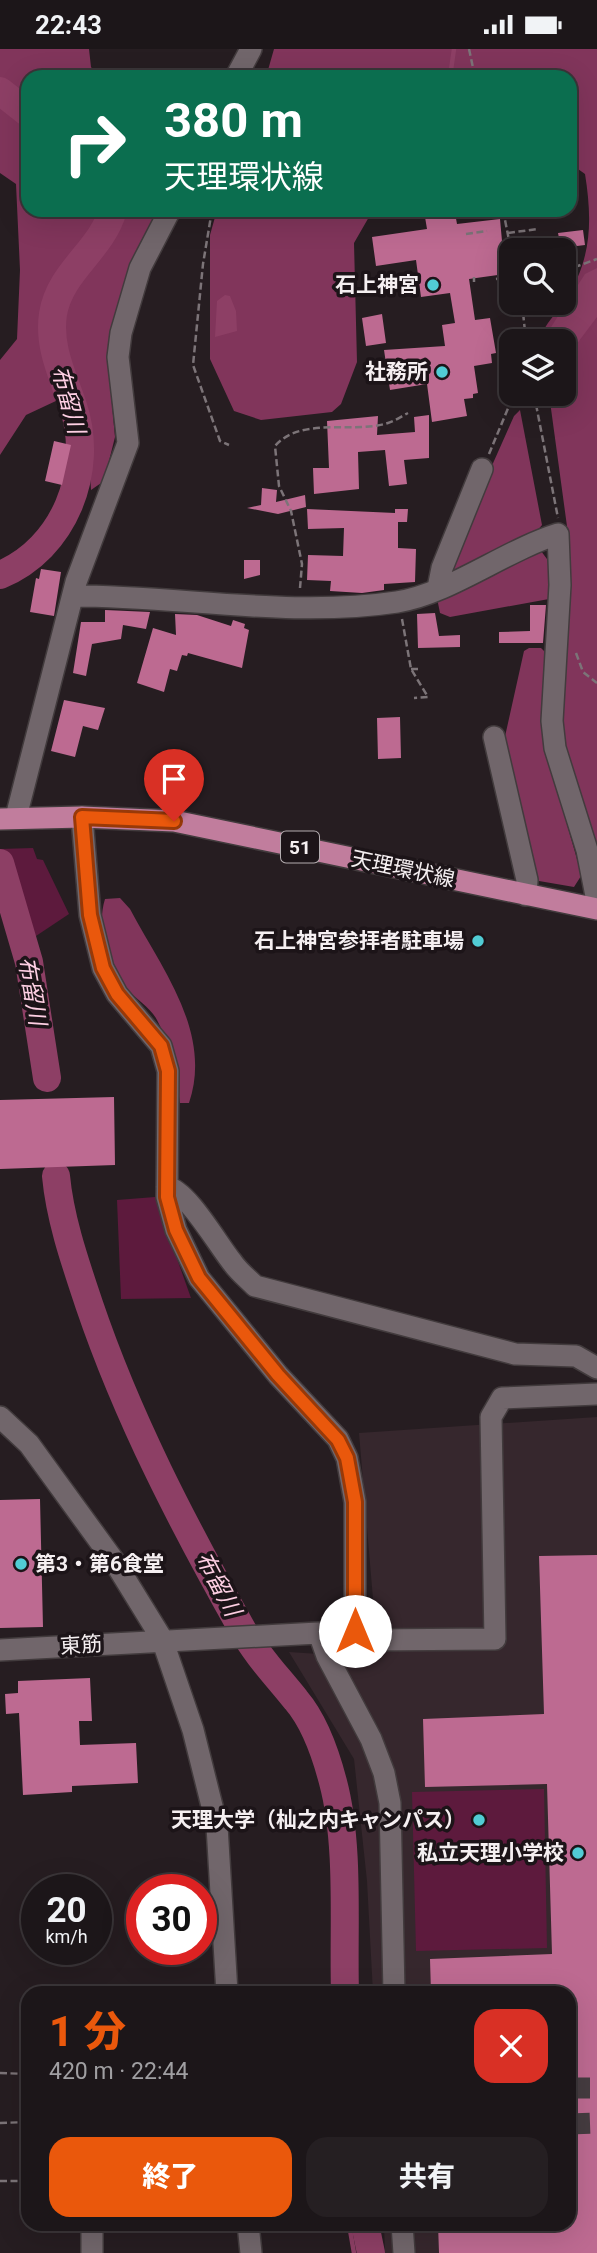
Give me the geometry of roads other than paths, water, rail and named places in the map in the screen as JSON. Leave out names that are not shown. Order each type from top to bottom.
[{"type":"main road","name":"天理環状線","points":[[8,818],[82,817],[174,821],[597,909]]},
{"type":"street","points":[[240,70],[251,49]]},
{"type":"street","points":[[8,818],[38,736],[62,627],[74,596],[76,582],[128,443],[118,357],[121,333],[140,268],[166,217]]},
{"type":"street","points":[[438,588],[442,568],[482,469]]},
{"type":"street","points":[[74,596],[302,608],[400,602],[438,588],[536,541],[558,534],[560,585],[552,699],[555,748],[587,850],[597,901]]},
{"type":"street","points":[[494,737],[527,880],[526,895]]},
{"type":"street","points":[[82,817],[90,915],[103,968],[117,994],[161,1046],[168,1071],[167,1187],[176,1230],[199,1278],[278,1375],[338,1440],[347,1458],[355,1502],[355,1631]]},
{"type":"street","points":[[167,1187],[174,1188],[185,1199],[233,1264],[256,1286],[515,1354],[576,1356],[597,1368]]},
{"type":"street","name":"東筋","points":[[0,1650],[162,1639],[355,1631],[366,1640],[495,1639],[491,1417],[502,1398],[597,1394]]},
{"type":"street","points":[[0,1417],[29,1444],[114,1562],[162,1639],[193,1730],[216,1826],[227,1986]]},
{"type":"street","points":[[319,1633],[384,1773],[390,1803],[394,1986]]},
{"type":"street","points":[[92,2231],[92,2253]]},
{"type":"street","points":[[249,2231],[251,2253]]},
{"type":"street","points":[[402,2231],[404,2253]]},
{"type":"waterway","points":[[451,70],[454,49]]},
{"type":"waterway","name":"布留川","points":[[0,91],[21,108]]},
{"type":"waterway","name":"布留川","points":[[0,575],[22,563],[42,547],[69,505],[80,456],[79,431],[54,350],[53,314],[64,285],[100,237],[110,217]]},
{"type":"waterway","name":"布留川","points":[[0,863],[29,962],[47,1078]]},
{"type":"waterway","name":"布留川","points":[[56,1176],[78,1272],[104,1347],[139,1430],[178,1510],[242,1629],[302,1708],[323,1750],[333,1782],[342,1833],[345,1986]]},
{"type":"waterway","points":[[350,2231],[354,2253]]},
{"type":"waterway","name":"布留川","points":[[366,2231],[371,2253]]},
{"type":"tunnel","points":[[576,2088],[597,2088]]},
{"type":"tunnel","points":[[576,2124],[597,2123]]},
{"type":"place","name":"石上神宮","points":[[433,285]]},
{"type":"place","name":"社務所","points":[[442,372]]},
{"type":"place","name":"石上神宮参拝者駐車場","points":[[478,941]]},
{"type":"place","name":"第3・第6食堂","points":[[21,1564]]},
{"type":"place","name":"天理大学（杣之内キャンパス）","points":[[479,1820]]},
{"type":"place","name":"私立天理小学校","points":[[578,1853]]}]
